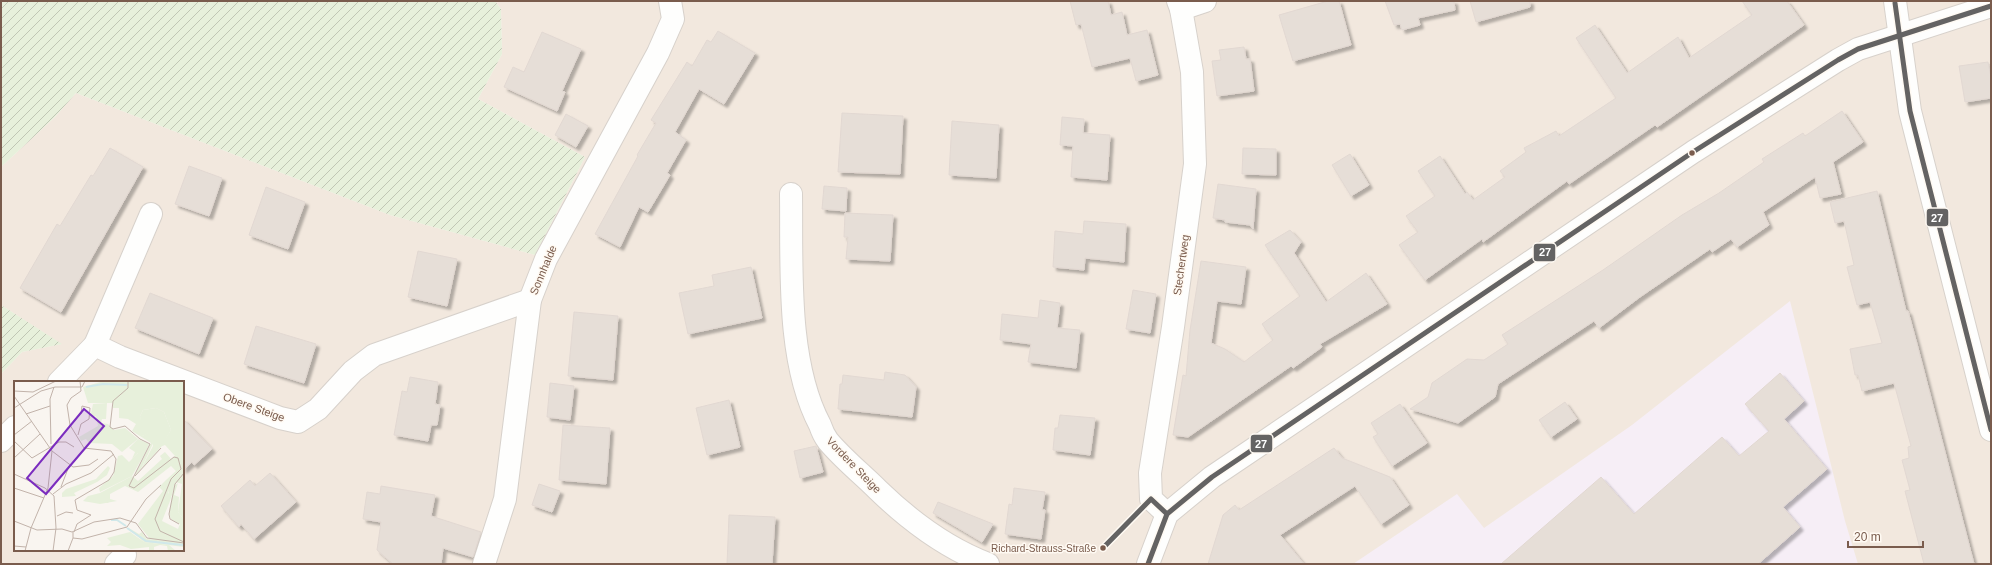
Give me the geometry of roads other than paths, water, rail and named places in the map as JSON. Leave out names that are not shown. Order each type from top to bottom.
[{"type":"street","name":"Sonnhalde","points":[[484,564],[505,499],[530,300],[546,259],[658,53],[673,19],[670,1]]},
{"type":"street","name":"Stechertweg","points":[[1167,514],[1151,499],[1150,473],[1172,335],[1195,164],[1192,72],[1179,5],[1205,1]]},
{"type":"street","points":[[1895,1],[1910,111],[1991,430]]},
{"type":"street","points":[[1148,564],[1167,514],[1212,477],[1693,152],[1858,49],[1991,6]]},
{"type":"street","name":"Vordere Steige","points":[[791,194],[792,300],[799,363],[810,408],[828,441],[887,498],[927,532],[974,559],[988,564]]},
{"type":"street","points":[[60,381],[95,345],[151,214]]},
{"type":"street","name":"Obere Steige","points":[[184,381],[273,415],[298,422],[318,409],[352,371],[374,355],[530,300]]},
{"type":"street","name":"Obere Steige","points":[[95,345],[120,357],[183,381]]},
{"type":"street","points":[[1,441],[14,428]]},
{"type":"place","name":"Richard-Strauss-Straße","points":[[1103,548]]}]
